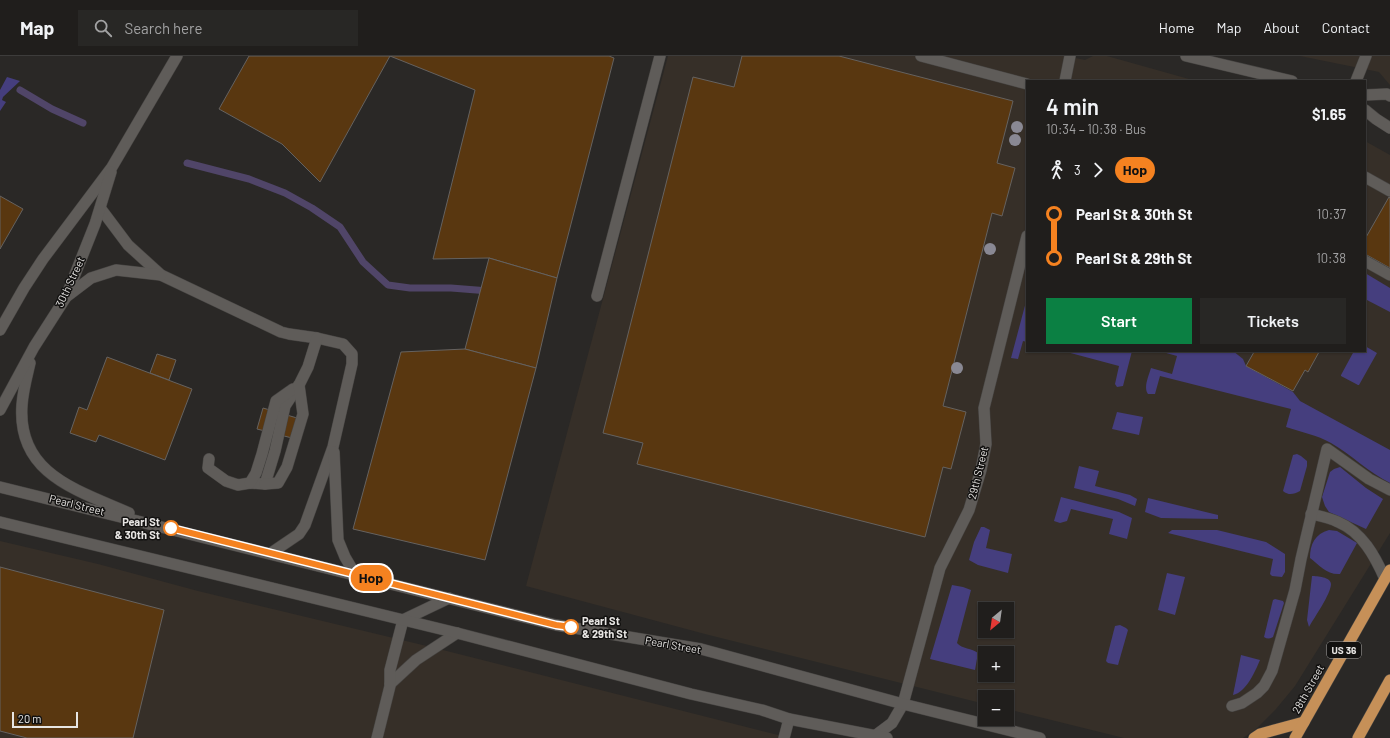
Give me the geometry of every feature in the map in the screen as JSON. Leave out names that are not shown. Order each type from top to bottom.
[{"type":"highway","name":"28th Street","points":[[1295,738],[1387,574]]},
{"type":"highway","points":[[1358,738],[1390,680]]},
{"type":"highway","points":[[1254,738],[1260,734],[1304,722]]},
{"type":"highway","points":[[1364,726],[1369,738]]},
{"type":"main road","name":"30th Street","points":[[0,330],[24,288],[43,259],[112,167],[177,56]]},
{"type":"main road","points":[[597,296],[660,56]]},
{"type":"main road","points":[[921,56],[1026,84]]},
{"type":"main road","points":[[1065,80],[1070,56]]},
{"type":"main road","points":[[1186,56],[1288,80]]},
{"type":"main road","points":[[1356,80],[1366,56]]},
{"type":"main road","points":[[1366,95],[1387,94],[1390,96]]},
{"type":"main road","points":[[1366,111],[1390,128]]},
{"type":"main road","name":"30th Street","points":[[0,410],[34,347],[66,297],[101,209],[112,167]]},
{"type":"main road","points":[[1366,178],[1390,191]]},
{"type":"main road","points":[[101,209],[128,245],[161,275],[281,332],[343,344],[352,354],[352,364],[333,447],[305,525],[299,534],[271,553]]},
{"type":"main road","name":"29th Street","points":[[882,737],[903,704],[940,568],[969,510],[981,470],[986,444],[984,408],[1026,240]]},
{"type":"main road","points":[[1366,262],[1390,275]]},
{"type":"main road","points":[[66,297],[91,278],[116,270],[161,275]]},
{"type":"main road","points":[[264,484],[275,451],[285,406],[308,367],[317,338]]},
{"type":"main road","points":[[34,347],[26,379],[22,404],[22,424],[29,449],[45,469],[70,486],[155,524]]},
{"type":"main road","points":[[250,483],[256,473],[276,401],[298,386]]},
{"type":"main road","points":[[209,459],[208,468],[226,481],[238,485],[250,483],[278,483],[287,467],[303,414],[298,386]]},
{"type":"main road","points":[[333,447],[338,540],[345,557],[355,574]]},
{"type":"main road","points":[[1232,706],[1242,703],[1257,693],[1264,686],[1272,671],[1295,590],[1311,514],[1327,449],[1369,479],[1390,490]]},
{"type":"main road","name":"Pearl Street","points":[[0,487],[155,524],[556,625],[701,650],[903,704],[1040,738]]},
{"type":"main road","points":[[1311,514],[1340,522],[1357,534],[1387,574]]},
{"type":"main road","points":[[0,522],[458,633],[691,694],[762,710],[790,719],[882,737]]},
{"type":"main road","points":[[402,620],[449,598]]},
{"type":"main road","points":[[377,738],[390,684],[390,670],[402,620]]},
{"type":"main road","points":[[390,684],[416,660],[458,633]]},
{"type":"main road","points":[[784,738],[790,719]]},
{"type":"shaded area","points":[[668,56],[1066,56],[1085,60],[1093,56],[1107,56],[1192,80],[1026,80],[1026,352],[1366,352],[1366,142],[1390,155],[1390,533],[1295,686],[1276,709],[1256,729],[1243,738],[1124,738],[1014,711],[1014,690],[978,690],[978,702],[705,634],[526,586]]},
{"type":"shaded area","points":[[1300,56],[1390,56],[1390,85],[1379,72]]},
{"type":"shaded area","points":[[7,77],[20,81],[3,97],[2,100],[6,102],[0,111],[0,90]]},
{"type":"shaded area","points":[[1366,274],[1390,288],[1390,312],[1366,300]]},
{"type":"shaded area","points":[[1026,302],[1026,342],[1023,341],[1018,359],[1011,358]]},
{"type":"shaded area","points":[[1366,347],[1377,353],[1359,385],[1341,375],[1353,352],[1366,352]]},
{"type":"shaded area","points":[[1067,352],[1132,352],[1123,386],[1117,387],[1115,384],[1119,366]]},
{"type":"shaded area","points":[[1163,352],[1234,352],[1243,359],[1246,366],[1293,392],[1300,401],[1390,450],[1390,483],[1374,474],[1326,440],[1286,427],[1291,409],[1160,376],[1155,394],[1148,394],[1146,385],[1151,368],[1172,374],[1177,356]]},
{"type":"shaded area","points":[[1117,412],[1143,417],[1139,435],[1112,429]]},
{"type":"shaded area","points":[[1297,454],[1307,461],[1300,491],[1294,494],[1285,493],[1283,491],[1293,455]]},
{"type":"shaded area","points":[[1079,466],[1099,471],[1095,486],[1130,495],[1137,499],[1135,506],[1118,499],[1074,488]]},
{"type":"shaded area","points":[[1340,467],[1366,488],[1383,499],[1366,529],[1329,512],[1325,506],[1322,497],[1330,472]]},
{"type":"shaded area","points":[[1061,497],[1119,512],[1132,518],[1127,539],[1109,534],[1113,519],[1071,509],[1067,521],[1060,523],[1054,521]]},
{"type":"shaded area","points":[[1148,498],[1218,515],[1218,519],[1161,518],[1145,512]]},
{"type":"shaded area","points":[[981,527],[990,530],[986,548],[1012,554],[1008,573],[978,565],[969,560],[974,542]]},
{"type":"shaded area","points":[[1172,530],[1217,530],[1266,542],[1285,554],[1285,572],[1282,577],[1272,576],[1270,574],[1273,559],[1168,533]]},
{"type":"shaded area","points":[[1329,530],[1337,531],[1357,543],[1340,574],[1327,571],[1310,558],[1314,540],[1320,534]]},
{"type":"shaded area","points":[[0,541],[98,564],[198,591],[435,648],[790,738],[0,738]]},
{"type":"shaded area","points":[[1167,573],[1185,577],[1175,615],[1158,610]]},
{"type":"shaded area","points":[[1312,576],[1326,578],[1331,584],[1325,600],[1309,627],[1307,620]]},
{"type":"shaded area","points":[[952,585],[971,590],[957,643],[978,653],[975,670],[930,659]]},
{"type":"shaded area","points":[[1273,600],[1283,601],[1284,603],[1273,637],[1267,638],[1264,637]]},
{"type":"shaded area","points":[[1120,625],[1128,630],[1118,665],[1108,663],[1106,661],[1115,626]]},
{"type":"shaded area","points":[[1241,655],[1260,660],[1253,676],[1246,686],[1238,693],[1233,695]]},
{"type":"building","points":[[249,56],[390,56],[320,182],[282,144],[219,109]]},
{"type":"building","points":[[390,56],[609,56],[614,58],[557,278],[489,258],[433,259],[475,90]]},
{"type":"building","points":[[742,56],[839,56],[1013,101],[997,163],[1015,168],[1002,216],[992,213],[943,406],[966,412],[951,469],[943,467],[925,537],[637,464],[643,443],[603,433],[693,77],[734,87]]},
{"type":"building","points":[[0,196],[23,209],[0,249]]},
{"type":"building","points":[[1389,197],[1390,268],[1366,255],[1366,237]]},
{"type":"building","points":[[489,258],[557,278],[536,368],[465,349]]},
{"type":"building","points":[[465,349],[536,368],[485,560],[353,529],[401,352]]},
{"type":"building","points":[[1254,352],[1319,352],[1308,372],[1305,370],[1293,391],[1246,366]]},
{"type":"building","points":[[157,354],[176,360],[169,380],[150,373]]},
{"type":"building","points":[[107,357],[192,389],[165,460],[99,435],[96,442],[70,433],[79,407],[87,410]]},
{"type":"building","points":[[263,408],[297,418],[292,438],[257,429]]},
{"type":"building","points":[[0,567],[164,610],[133,738],[27,738],[0,731]]},
{"type":"waterway","points":[[20,90],[52,109],[83,123]]},
{"type":"waterway","points":[[187,163],[249,179],[285,193],[312,208],[340,227],[363,262],[388,285],[410,288],[451,288],[489,291]]},
{"type":"bus line","name":"Hop","points":[[171,528],[556,625],[571,627]]},
{"type":"place","name":"Pearl St & 30th St","points":[[171,528]]},
{"type":"place","name":"Pearl St & 29th St","points":[[571,627]]}]
